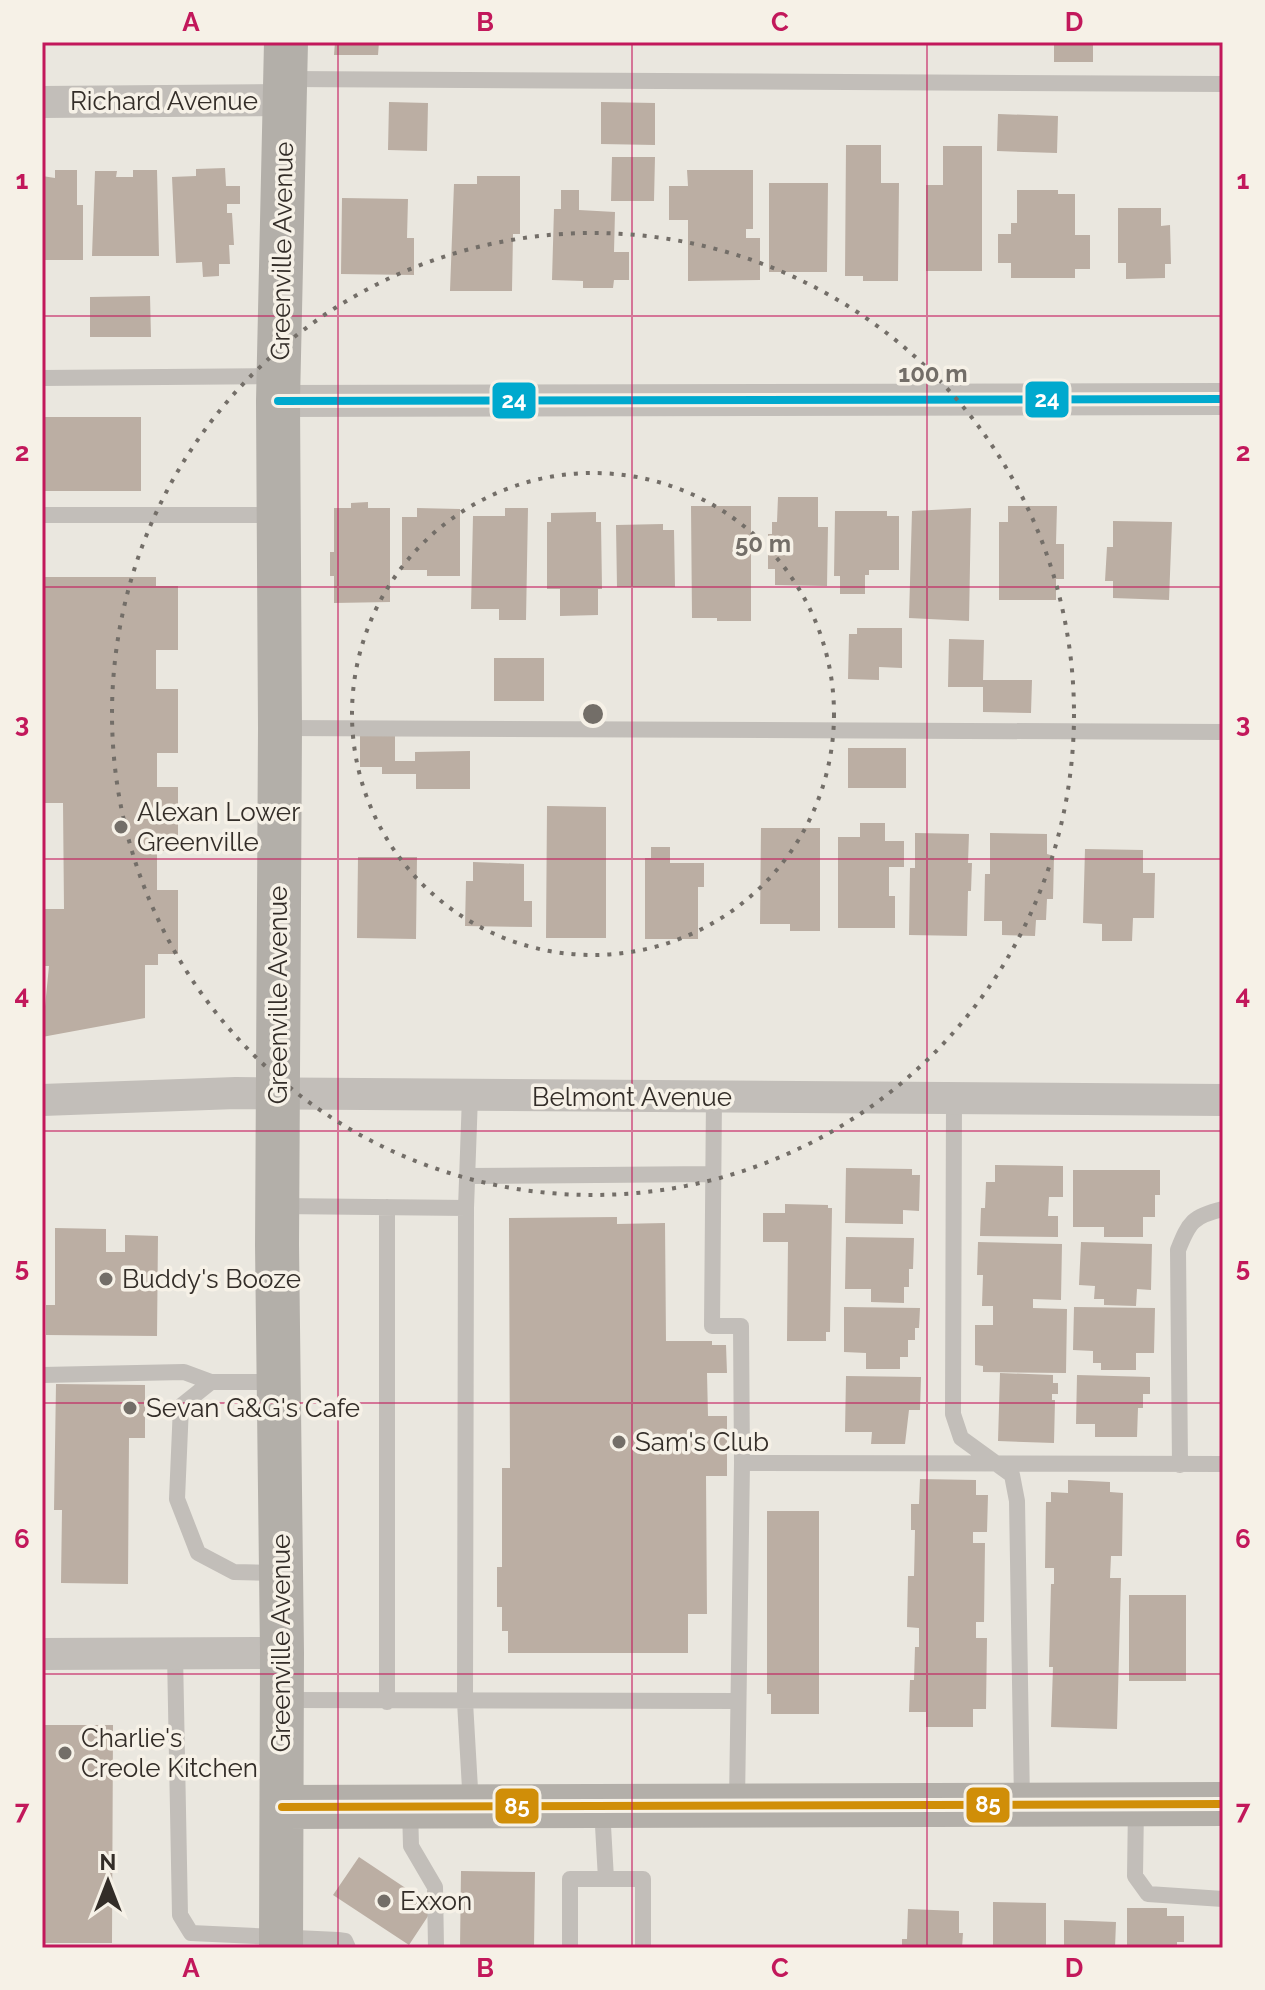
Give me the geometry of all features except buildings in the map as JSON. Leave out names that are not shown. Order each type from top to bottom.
[{"type":"main road","name":"Greenville Avenue","points":[[281,1942],[277,1094],[279,389],[286,74]]},
{"type":"main road","points":[[282,1807],[1223,1804]]},
{"type":"street","name":"Richard Avenue","points":[[42,102],[286,74]]},
{"type":"street","points":[[279,389],[1223,399]]},
{"type":"street","name":"Belmont Avenue","points":[[42,1100],[236,1093],[1223,1100]]},
{"type":"street","points":[[42,1654],[282,1653]]},
{"type":"lane","points":[[286,74],[1223,84]]},
{"type":"lane","points":[[42,378],[279,389]]},
{"type":"lane","points":[[42,515],[279,515]]},
{"type":"lane","points":[[280,728],[1223,732]]},
{"type":"lane","points":[[470,1096],[466,1208],[465,1702],[471,1806]]},
{"type":"lane","points":[[714,1097],[712,1326],[741,1326],[737,1804]]},
{"type":"lane","points":[[954,1099],[953,1414],[961,1438],[1012,1475],[1017,1501],[1022,1804]]},
{"type":"lane","points":[[467,1176],[713,1174]]},
{"type":"lane","points":[[277,1206],[466,1208]]},
{"type":"lane","points":[[387,1207],[387,1702]]},
{"type":"lane","points":[[1180,1465],[1178,1250],[1188,1224],[1206,1213],[1223,1209]]},
{"type":"lane","points":[[42,1375],[184,1372],[211,1382],[279,1382]]},
{"type":"lane","points":[[211,1382],[181,1406],[177,1499],[198,1553],[234,1572],[281,1573]]},
{"type":"lane","points":[[742,1463],[1223,1464]]},
{"type":"lane","points":[[175,1654],[180,1915],[191,1933],[281,1942],[338,1940],[345,1941],[348,1948]]},
{"type":"lane","points":[[282,1700],[738,1701]]},
{"type":"lane","points":[[1136,1803],[1135,1876],[1148,1894],[1223,1899]]},
{"type":"lane","points":[[602,1805],[606,1879]]},
{"type":"lane","points":[[410,1807],[411,1846],[435,1887],[436,1948]]},
{"type":"lane","points":[[570,1948],[570,1879],[643,1879],[643,1948]]},
{"type":"transit line","name":"24","points":[[278,401],[1223,399]]},
{"type":"transit line","name":"85","points":[[282,1807],[1223,1804]]},
{"type":"place","name":"Alexan Lower Greenville","points":[[121,827]]},
{"type":"place","name":"Buddy's Booze","points":[[106,1279]]},
{"type":"place","name":"Sevan G&G's Cafe","points":[[130,1408]]},
{"type":"place","name":"Sam's Club","points":[[619,1442]]},
{"type":"place","name":"Charlie's Creole Kitchen","points":[[65,1753]]},
{"type":"place","name":"Exxon","points":[[384,1901]]}]
